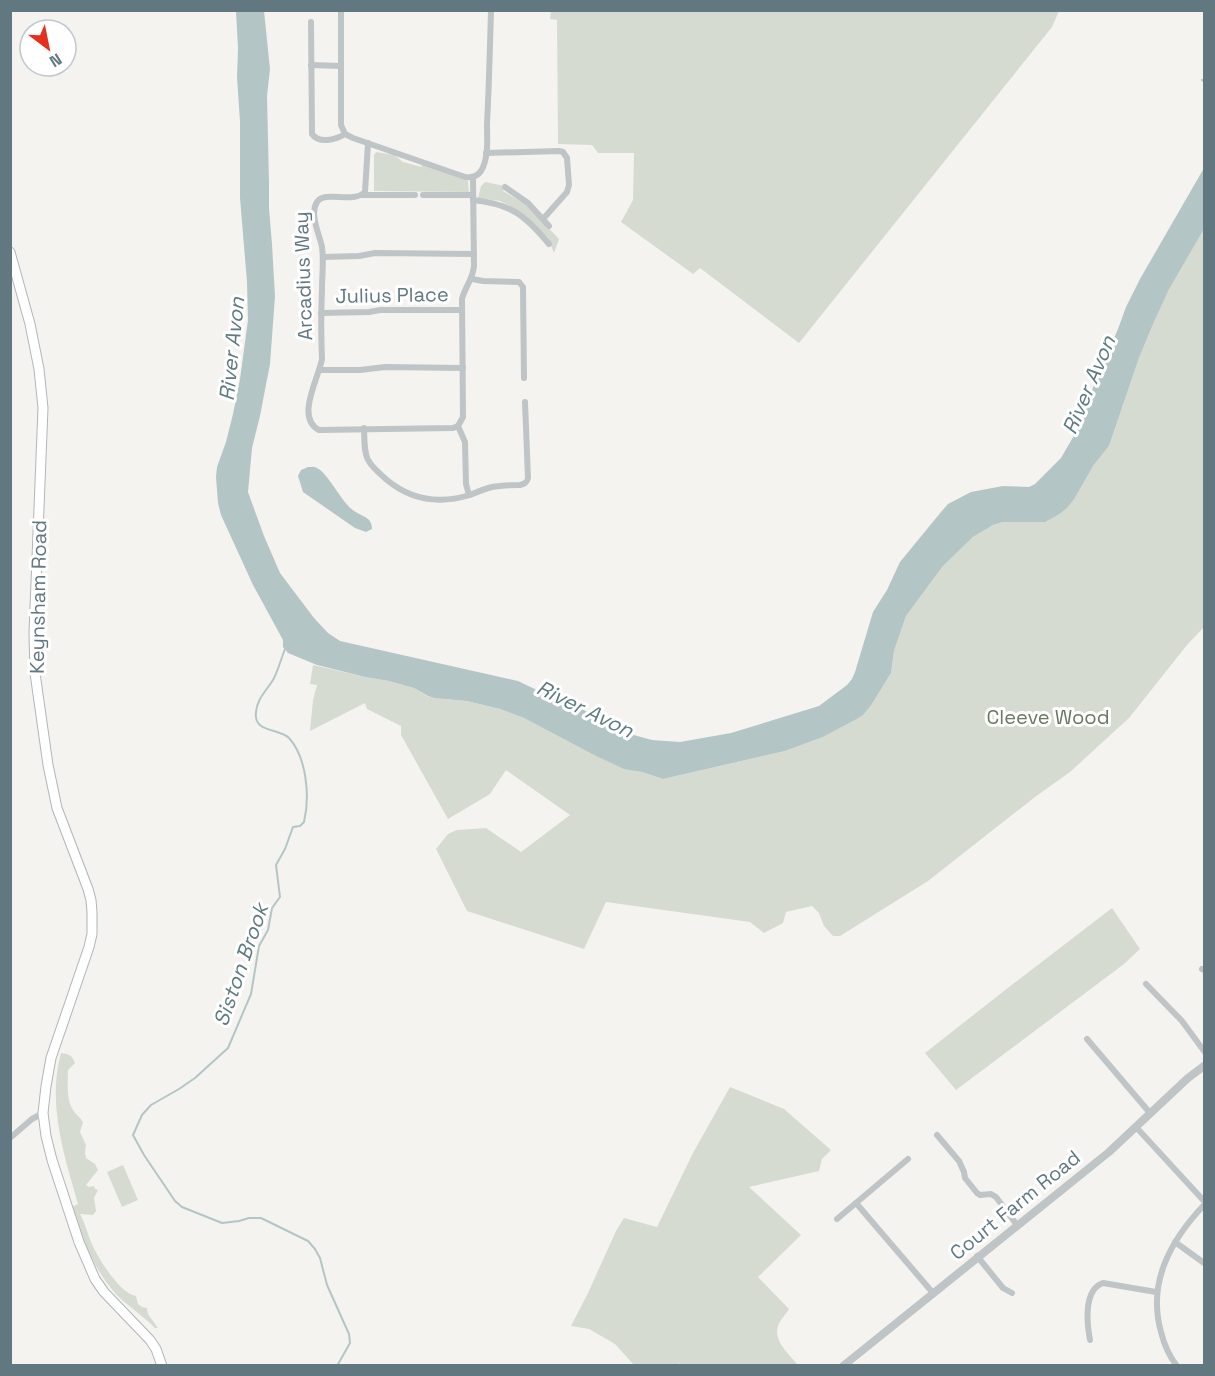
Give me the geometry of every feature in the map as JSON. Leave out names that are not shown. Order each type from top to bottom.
[{"type":"main road","name":"Keynsham Road","points":[[10,252],[39,369],[44,408],[34,633],[38,702],[57,808],[88,889],[92,912],[92,934],[89,947],[51,1058],[43,1113],[46,1136],[52,1160],[88,1265],[95,1279],[104,1292],[150,1340],[162,1365]]},
{"type":"street","points":[[341,10],[341,125],[345,134],[473,178],[482,169],[486,153],[490,10]]},
{"type":"street","points":[[311,22],[311,130],[313,136],[320,140],[334,139],[345,134]]},
{"type":"street","points":[[311,65],[341,66]]},
{"type":"street","points":[[362,195],[366,189],[368,143]]},
{"type":"street","points":[[486,153],[559,151],[566,155],[567,192],[543,219]]},
{"type":"street","points":[[469,495],[465,483],[465,442],[458,426],[463,417],[462,310],[464,293],[472,279],[474,266],[473,178]]},
{"type":"street","points":[[505,187],[528,203],[549,226]]},
{"type":"street","name":"Arcadius Way","points":[[415,195],[327,197],[317,202],[315,207],[316,229],[323,257],[321,359],[320,370],[310,397],[310,423],[319,430],[453,428],[458,426]]},
{"type":"street","points":[[423,195],[473,197],[497,203],[512,209],[531,224],[549,244]]},
{"type":"street","points":[[323,257],[375,253],[474,254]]},
{"type":"street","points":[[472,279],[519,282],[522,285],[524,289],[524,378]]},
{"type":"street","name":"Julius Place","points":[[321,313],[462,310]]},
{"type":"street","points":[[320,370],[360,370],[385,367],[463,368]]},
{"type":"street","points":[[364,428],[366,458],[399,490],[409,495],[435,500],[453,499],[491,487],[524,484],[527,481],[525,402]]},
{"type":"street","points":[[1146,984],[1182,1021],[1204,1051]]},
{"type":"street","points":[[1087,1039],[1150,1113]]},
{"type":"street","name":"Court Farm Road","points":[[843,1365],[1109,1152],[1188,1078],[1204,1066]]},
{"type":"street","points":[[10,1138],[32,1119],[43,1113]]},
{"type":"street","points":[[1136,1126],[1204,1203],[1188,1221],[1175,1242],[1164,1263],[1156,1292],[1156,1308],[1164,1344],[1177,1365]]},
{"type":"street","points":[[937,1135],[959,1161],[965,1178],[977,1193],[991,1194],[996,1197],[1017,1225]]},
{"type":"street","points":[[837,1219],[908,1159]]},
{"type":"street","points":[[856,1203],[933,1293]]},
{"type":"street","points":[[1175,1242],[1204,1263]]},
{"type":"street","points":[[977,1256],[1003,1288],[1012,1293]]},
{"type":"street","points":[[1090,1340],[1084,1330],[1089,1302],[1098,1285],[1103,1283],[1156,1292]]},
{"type":"street","points":[[999,1296],[1003,1288]]},
{"type":"green space","points":[[551,10],[1059,11],[1052,27],[799,343],[700,268],[693,274],[621,222],[633,200],[634,153],[598,153],[592,145],[558,144],[557,20],[550,19]]},
{"type":"green space","points":[[376,152],[394,155],[403,162],[422,167],[421,164],[468,181],[469,192],[374,191],[374,155]]},
{"type":"green space","points":[[485,182],[505,186],[503,191],[525,204],[559,239],[554,253],[548,238],[530,220],[500,201],[478,198],[481,186]]},
{"type":"green space","name":"Cleeve Wood","points":[[1204,229],[1204,627],[1129,718],[1070,772],[928,881],[840,936],[833,936],[812,906],[786,912],[783,923],[764,933],[750,922],[606,902],[584,949],[467,911],[436,849],[448,834],[457,830],[486,828],[521,852],[570,815],[506,770],[490,794],[448,819],[401,735],[401,726],[367,709],[365,703],[310,731],[317,685],[310,684],[313,665],[389,681],[414,688],[434,698],[467,701],[500,709],[524,718],[624,768],[663,779],[785,751],[823,737],[855,720],[872,704],[891,673],[894,651],[906,616],[943,566],[973,537],[993,525],[1003,522],[1045,521],[1058,515],[1109,446],[1139,358],[1168,289]]},
{"type":"green space","points":[[1112,908],[1140,949],[1124,964],[956,1090],[925,1053]]},
{"type":"green space","points":[[61,1053],[70,1055],[75,1063],[68,1070],[69,1101],[83,1122],[80,1132],[86,1145],[86,1158],[95,1164],[98,1170],[86,1185],[94,1186],[98,1190],[94,1198],[96,1211],[93,1215],[80,1214],[94,1249],[104,1265],[123,1289],[136,1296],[138,1304],[147,1308],[148,1314],[158,1328],[155,1328],[123,1301],[105,1281],[76,1220],[72,1207],[78,1204],[63,1148],[57,1110],[57,1072]]},
{"type":"green space","points":[[730,1087],[784,1109],[831,1150],[822,1159],[819,1171],[749,1187],[801,1235],[758,1277],[789,1309],[778,1326],[777,1332],[783,1348],[798,1365],[681,1366],[680,1363],[678,1365],[634,1365],[615,1344],[589,1329],[571,1326],[624,1218],[657,1227],[693,1153]]},
{"type":"green space","points":[[123,1165],[138,1200],[122,1207],[107,1172]]},
{"type":"shaded area","points":[[236,11],[264,11],[270,69],[267,96],[269,208],[275,296],[270,364],[252,448],[248,492],[280,573],[314,618],[328,633],[340,641],[518,681],[584,710],[599,720],[630,734],[652,740],[680,742],[731,733],[819,706],[847,685],[855,672],[873,612],[887,590],[900,562],[948,504],[971,492],[1003,486],[1029,487],[1035,484],[1061,458],[1076,432],[1126,307],[1204,168],[1204,229],[1169,289],[1154,322],[1139,358],[1109,446],[1093,466],[1067,508],[1045,522],[1003,522],[993,525],[973,537],[943,566],[906,616],[894,651],[891,673],[863,715],[823,737],[785,751],[663,779],[624,769],[524,718],[500,709],[467,701],[434,698],[414,688],[317,665],[288,653],[283,647],[283,640],[253,585],[221,515],[216,477],[233,414],[248,320],[240,198]]},
{"type":"shaded area","points":[[315,467],[321,471],[349,507],[369,520],[372,529],[366,532],[355,528],[303,492],[298,476],[301,470]]},
{"type":"waterway","name":"Siston Brook","points":[[285,649],[275,676],[258,703],[256,719],[262,727],[285,735],[295,746],[306,778],[306,812],[304,822],[300,826],[293,827],[276,865],[280,897],[272,908],[268,930],[259,946],[251,994],[228,1048],[195,1078],[151,1105],[142,1115],[133,1135],[175,1201],[182,1207],[222,1223],[261,1218],[308,1241],[320,1258],[327,1285],[349,1334],[350,1343],[337,1366]]},
{"type":"water label","name":"River Avon","points":[[232,349]]},
{"type":"water label","name":"River Avon","points":[[1089,385]]},
{"type":"water label","name":"River Avon","points":[[585,709]]}]
